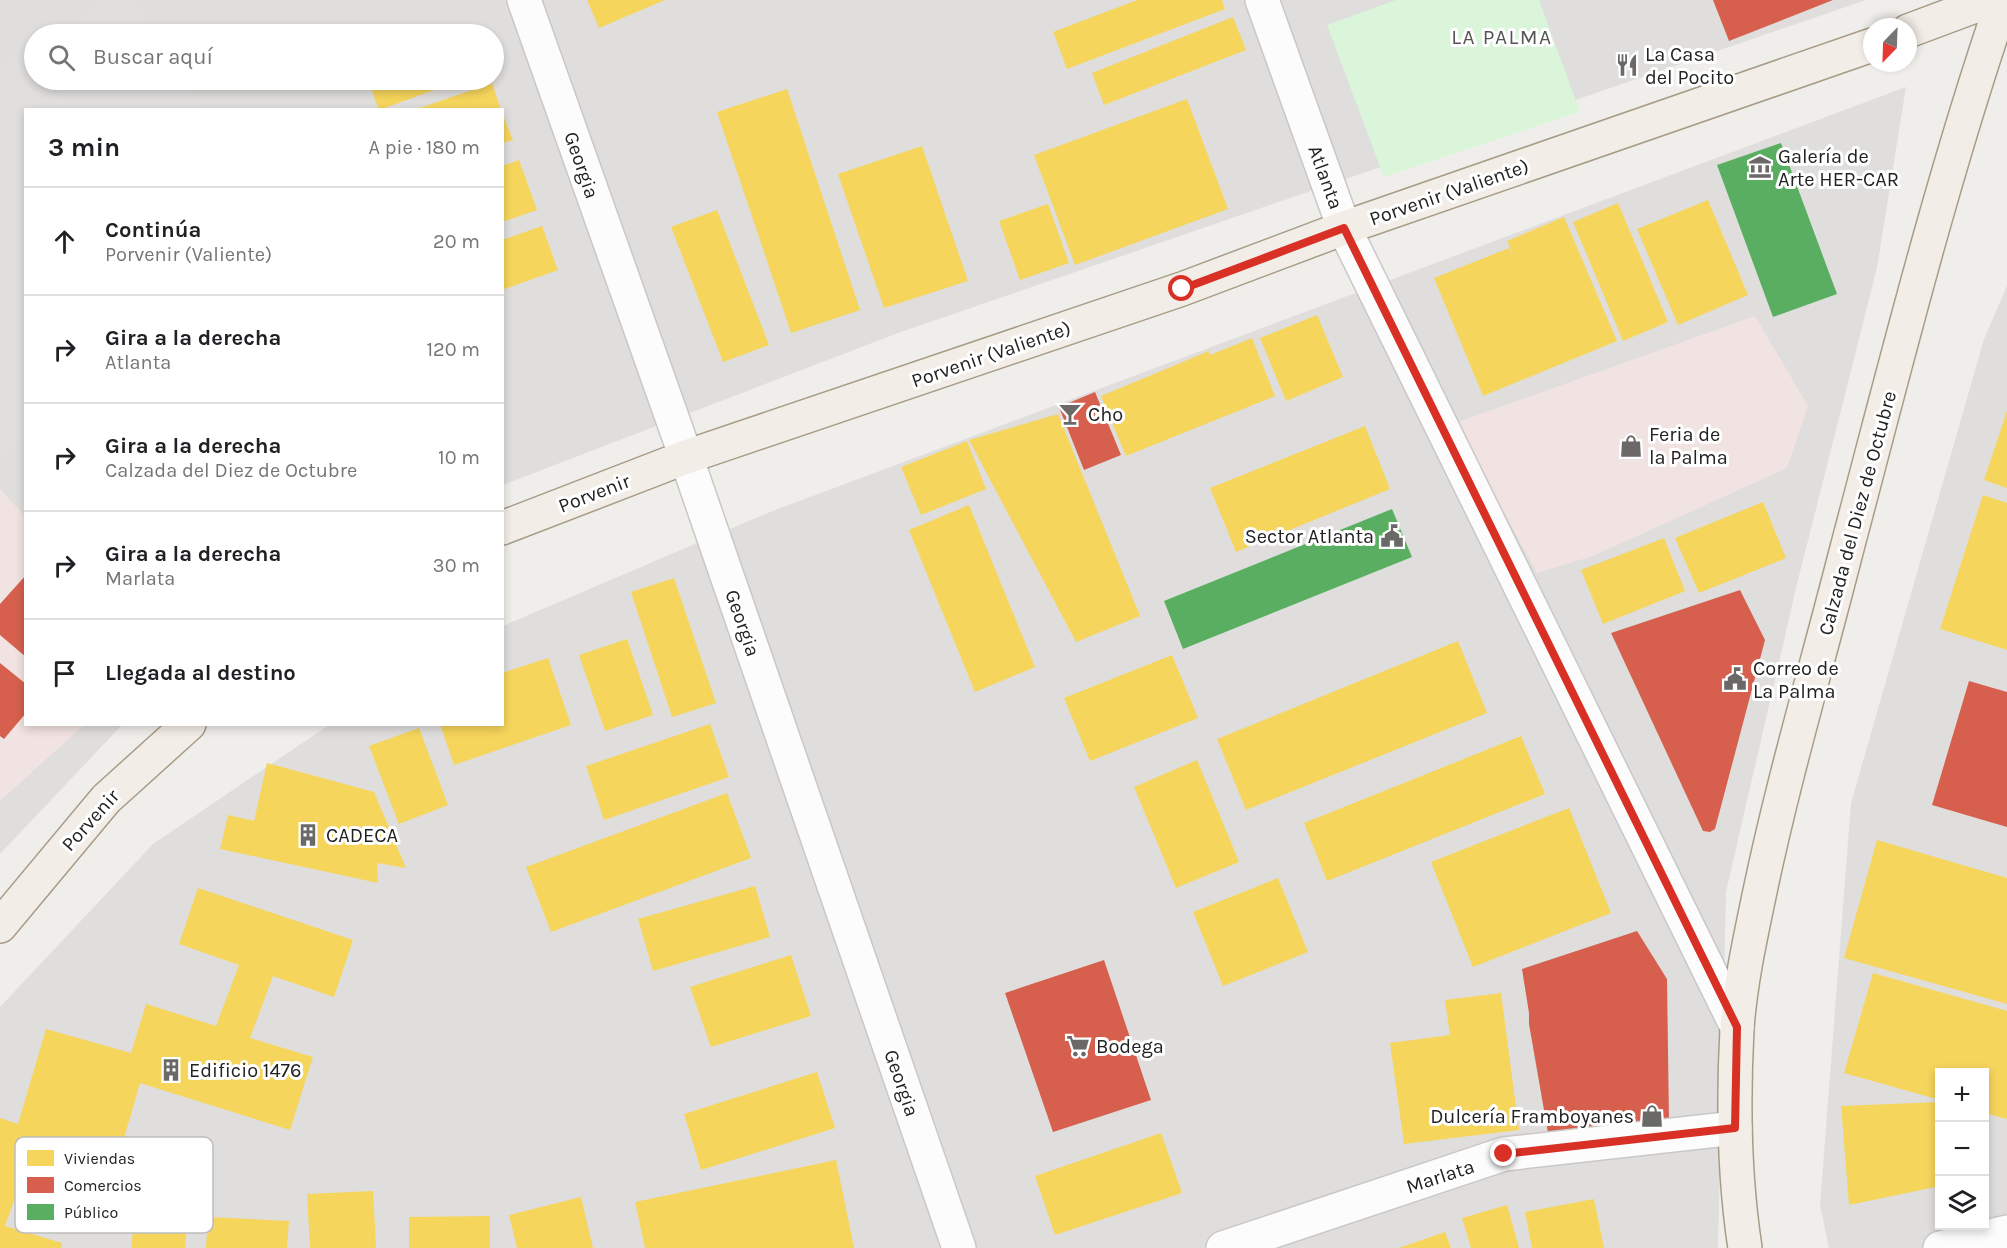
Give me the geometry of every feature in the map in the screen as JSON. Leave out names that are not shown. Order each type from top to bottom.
[{"type":"main road","points":[[1917,28],[1991,0]]},
{"type":"main road","name":"Calzada del Diez de Octubre","points":[[1746,1248],[1735,1128],[1737,1027],[1750,938],[1772,831],[1922,267],[1971,95],[2003,0]]},
{"type":"main road","name":"Porvenir (Valiente)","points":[[686,457],[1182,289],[1344,228],[1863,48]]},
{"type":"main road","name":"Porvenir","points":[[504,527],[686,457]]},
{"type":"main road","name":"Porvenir","points":[[0,926],[106,799],[187,726]]},
{"type":"street","name":"Georgia","points":[[524,0],[686,457],[959,1248]]},
{"type":"street","name":"Atlanta","points":[[1262,0],[1344,228],[1737,1027]]},
{"type":"street","name":"Marlata","points":[[1223,1248],[1504,1154],[1735,1128]]},
{"type":"street","points":[[1940,1248],[2007,1232]]},
{"type":"shaded area","points":[[0,0],[1866,0],[898,333],[504,485],[504,108],[24,108],[24,726],[121,726],[0,854]]},
{"type":"shaded area","points":[[109,0],[135,0],[149,24],[68,24]]},
{"type":"shaded area","points":[[24,50],[24,90],[189,90],[200,108],[24,108],[24,439],[0,456],[0,65]]},
{"type":"shaded area","points":[[1906,87],[1877,268],[1797,584],[1726,892],[1718,1248],[0,1248],[0,1007],[153,844],[328,726],[504,726],[504,626],[770,512]]},
{"type":"shaded area","points":[[2007,286],[2007,1248],[1829,1248],[1820,1205],[1851,803],[1984,339]]},
{"type":"shaded area","name":"Feria de la Palma","points":[[1755,316],[1808,406],[1787,468],[1593,556],[1537,573],[1455,423]]},
{"type":"shaded area","points":[[0,489],[24,515],[24,726],[83,726],[0,801]]},
{"type":"green space","points":[[1396,0],[1539,0],[1580,112],[1384,177],[1327,25]]},
{"type":"building: Viviendas","points":[[587,0],[665,0],[599,28]]},
{"type":"building: Viviendas","points":[[1137,0],[1222,0],[1225,9],[1067,69],[1053,32]]},
{"type":"building: Viviendas","points":[[1233,17],[1246,50],[1104,105],[1092,73]]},
{"type":"building: Viviendas","points":[[787,89],[860,310],[791,333],[717,112]]},
{"type":"building: Viviendas","points":[[372,90],[434,90],[385,108],[378,108]]},
{"type":"building: Viviendas","points":[[472,90],[494,90],[500,108],[420,108]]},
{"type":"building: Viviendas","points":[[1187,99],[1228,209],[1075,265],[1034,155]]},
{"type":"building: Viviendas","points":[[504,118],[513,140],[504,142]]},
{"type":"building: Viviendas","points":[[922,146],[968,281],[884,308],[838,174]]},
{"type":"building: Viviendas","points":[[519,160],[537,210],[504,221],[504,165]]},
{"type":"building: Viviendas","points":[[1708,200],[1748,295],[1678,325],[1637,229]]},
{"type":"building: Viviendas","points":[[1618,203],[1668,322],[1623,341],[1573,222]]},
{"type":"building: Viviendas","points":[[1048,204],[1069,263],[1020,280],[999,221]]},
{"type":"building: Viviendas","points":[[717,210],[769,345],[723,362],[671,227]]},
{"type":"building: Viviendas","points":[[1564,217],[1617,341],[1483,396],[1434,278],[1509,248],[1515,259],[1507,241]]},
{"type":"building: Viviendas","points":[[542,226],[558,270],[504,289],[504,239]]},
{"type":"building: Viviendas","points":[[1317,315],[1343,377],[1286,401],[1260,338]]},
{"type":"building: Viviendas","points":[[1252,338],[1275,396],[1126,456],[1101,396],[1209,351],[1210,355]]},
{"type":"building: Viviendas","points":[[2007,411],[2007,488],[1984,480]]},
{"type":"building: Viviendas","points":[[1058,414],[1140,616],[1076,642],[969,440]]},
{"type":"building: Viviendas","points":[[1365,426],[1390,489],[1236,552],[1210,488]]},
{"type":"building: Viviendas","points":[[967,441],[986,489],[921,515],[901,467]]},
{"type":"building: Viviendas","points":[[1983,495],[2007,503],[2007,650],[1940,629]]},
{"type":"building: Viviendas","points":[[1763,502],[1786,558],[1699,593],[1675,538]]},
{"type":"building: Viviendas","points":[[969,505],[1035,667],[975,692],[909,530]]},
{"type":"building: Viviendas","points":[[1664,538],[1685,591],[1603,624],[1581,570]]},
{"type":"building: Viviendas","points":[[674,578],[716,703],[672,717],[631,592]]},
{"type":"building: Viviendas","points":[[627,639],[653,715],[605,731],[579,655]]},
{"type":"building: Viviendas","points":[[1458,641],[1487,713],[1246,810],[1217,739]]},
{"type":"building: Viviendas","points":[[1172,655],[1198,718],[1090,761],[1064,698]]},
{"type":"building: Viviendas","points":[[548,658],[571,725],[454,765],[441,726],[504,726],[504,672]]},
{"type":"building: Viviendas","points":[[710,724],[729,777],[604,820],[586,766]]},
{"type":"building: Viviendas","points":[[419,728],[448,805],[399,824],[369,746]]},
{"type":"building: Viviendas","points":[[1521,736],[1545,794],[1327,881],[1304,823]]},
{"type":"building: Viviendas","points":[[1197,760],[1239,862],[1176,888],[1134,787]]},
{"type":"building: Viviendas","name":"CADECA","points":[[267,763],[374,792],[406,868],[377,863],[378,883],[220,849],[228,815],[254,821]]},
{"type":"building: Viviendas","points":[[727,793],[751,858],[551,932],[526,867]]},
{"type":"building: Viviendas","points":[[1569,808],[1611,913],[1473,967],[1431,862]]},
{"type":"building: Viviendas","points":[[1877,840],[2007,878],[2007,1004],[1844,958]]},
{"type":"building: Viviendas","points":[[1278,878],[1308,952],[1223,986],[1193,912]]},
{"type":"building: Viviendas","points":[[755,886],[770,937],[653,971],[638,919]]},
{"type":"building: Viviendas","name":"Edificio 1476","points":[[198,888],[353,940],[334,997],[273,976],[250,1038],[313,1057],[290,1130],[140,1083],[124,1137],[15,1137],[15,1198],[5,1226],[15,1229],[15,1233],[28,1233],[62,1243],[61,1248],[0,1248],[0,1118],[18,1124],[46,1029],[131,1053],[146,1004],[216,1026],[239,965],[179,944]]},
{"type":"building: Viviendas","points":[[791,955],[811,1016],[711,1047],[690,987]]},
{"type":"building: Viviendas","points":[[1873,973],[2007,1011],[2007,1119],[1989,1114],[1989,1068],[1935,1068],[1935,1099],[1844,1073]]},
{"type":"building: Viviendas","points":[[1501,993],[1519,1130],[1404,1144],[1390,1043],[1450,1035],[1445,1000]]},
{"type":"building: Viviendas","points":[[817,1072],[835,1128],[701,1170],[684,1114]]},
{"type":"building: Viviendas","points":[[1935,1102],[1935,1187],[1849,1205],[1841,1106]]},
{"type":"building: Viviendas","points":[[1161,1133],[1182,1193],[1055,1235],[1035,1176]]},
{"type":"building: Viviendas","points":[[836,1160],[854,1248],[645,1248],[635,1202]]},
{"type":"building: Viviendas","points":[[373,1191],[376,1248],[310,1248],[307,1194]]},
{"type":"building: Viviendas","points":[[581,1197],[593,1248],[517,1248],[509,1215]]},
{"type":"building: Viviendas","points":[[1594,1199],[1604,1248],[1532,1248],[1525,1212]]},
{"type":"building: Viviendas","points":[[1507,1205],[1519,1248],[1471,1248],[1462,1218]]},
{"type":"building: Viviendas","points":[[490,1216],[490,1248],[409,1248],[409,1217]]},
{"type":"building: Viviendas","points":[[213,1217],[289,1221],[287,1248],[206,1248],[207,1233],[213,1233]]},
{"type":"building: Viviendas","points":[[1445,1232],[1451,1248],[1399,1248]]},
{"type":"building: Viviendas","points":[[133,1233],[186,1233],[185,1248],[131,1248]]},
{"type":"building: Comercios","points":[[1713,0],[1833,0],[1729,41]]},
{"type":"building: Comercios","points":[[1095,392],[1121,455],[1084,470],[1059,407]]},
{"type":"building: Comercios","points":[[24,577],[24,655],[0,635],[0,604]]},
{"type":"building: Comercios","points":[[1740,590],[1765,640],[1715,829],[1710,832],[1703,831],[1611,633]]},
{"type":"building: Comercios","points":[[0,663],[24,682],[24,715],[4,739],[0,736]]},
{"type":"building: Comercios","points":[[1969,681],[2007,692],[2007,827],[1932,805]]},
{"type":"building: Comercios","points":[[1637,931],[1667,979],[1669,1122],[1548,1133],[1522,969]]},
{"type":"building: Comercios","name":"Bodega","points":[[1104,960],[1151,1100],[1053,1132],[1005,993]]},
{"type":"building: Público","points":[[1781,143],[1837,294],[1773,317],[1717,165]]},
{"type":"building: Público","points":[[1392,509],[1412,557],[1183,649],[1164,601]]},
{"type":"place","name":"La Casa del Pocito","points":[[1627,65]]},
{"type":"place","name":"Galería de Arte HER-CAR","points":[[1760,167]]},
{"type":"place","name":"Cho","points":[[1070,414]]},
{"type":"place","name":"Feria de la Palma","points":[[1631,446]]},
{"type":"place","name":"Sector Atlanta","points":[[1392,536]]},
{"type":"place","name":"Correo de La Palma","points":[[1735,679]]},
{"type":"place","name":"CADECA","points":[[308,835]]},
{"type":"place","name":"Bodega","points":[[1078,1046]]},
{"type":"place","name":"Edificio 1476","points":[[171,1070]]},
{"type":"place","name":"Dulcería Framboyanes","points":[[1652,1116]]},
{"type":"district","name":"LA PALMA","points":[[1502,37]]},
{"type":"route","points":[[1182,289],[1344,228],[1737,1027],[1735,1128],[1504,1154]]}]
